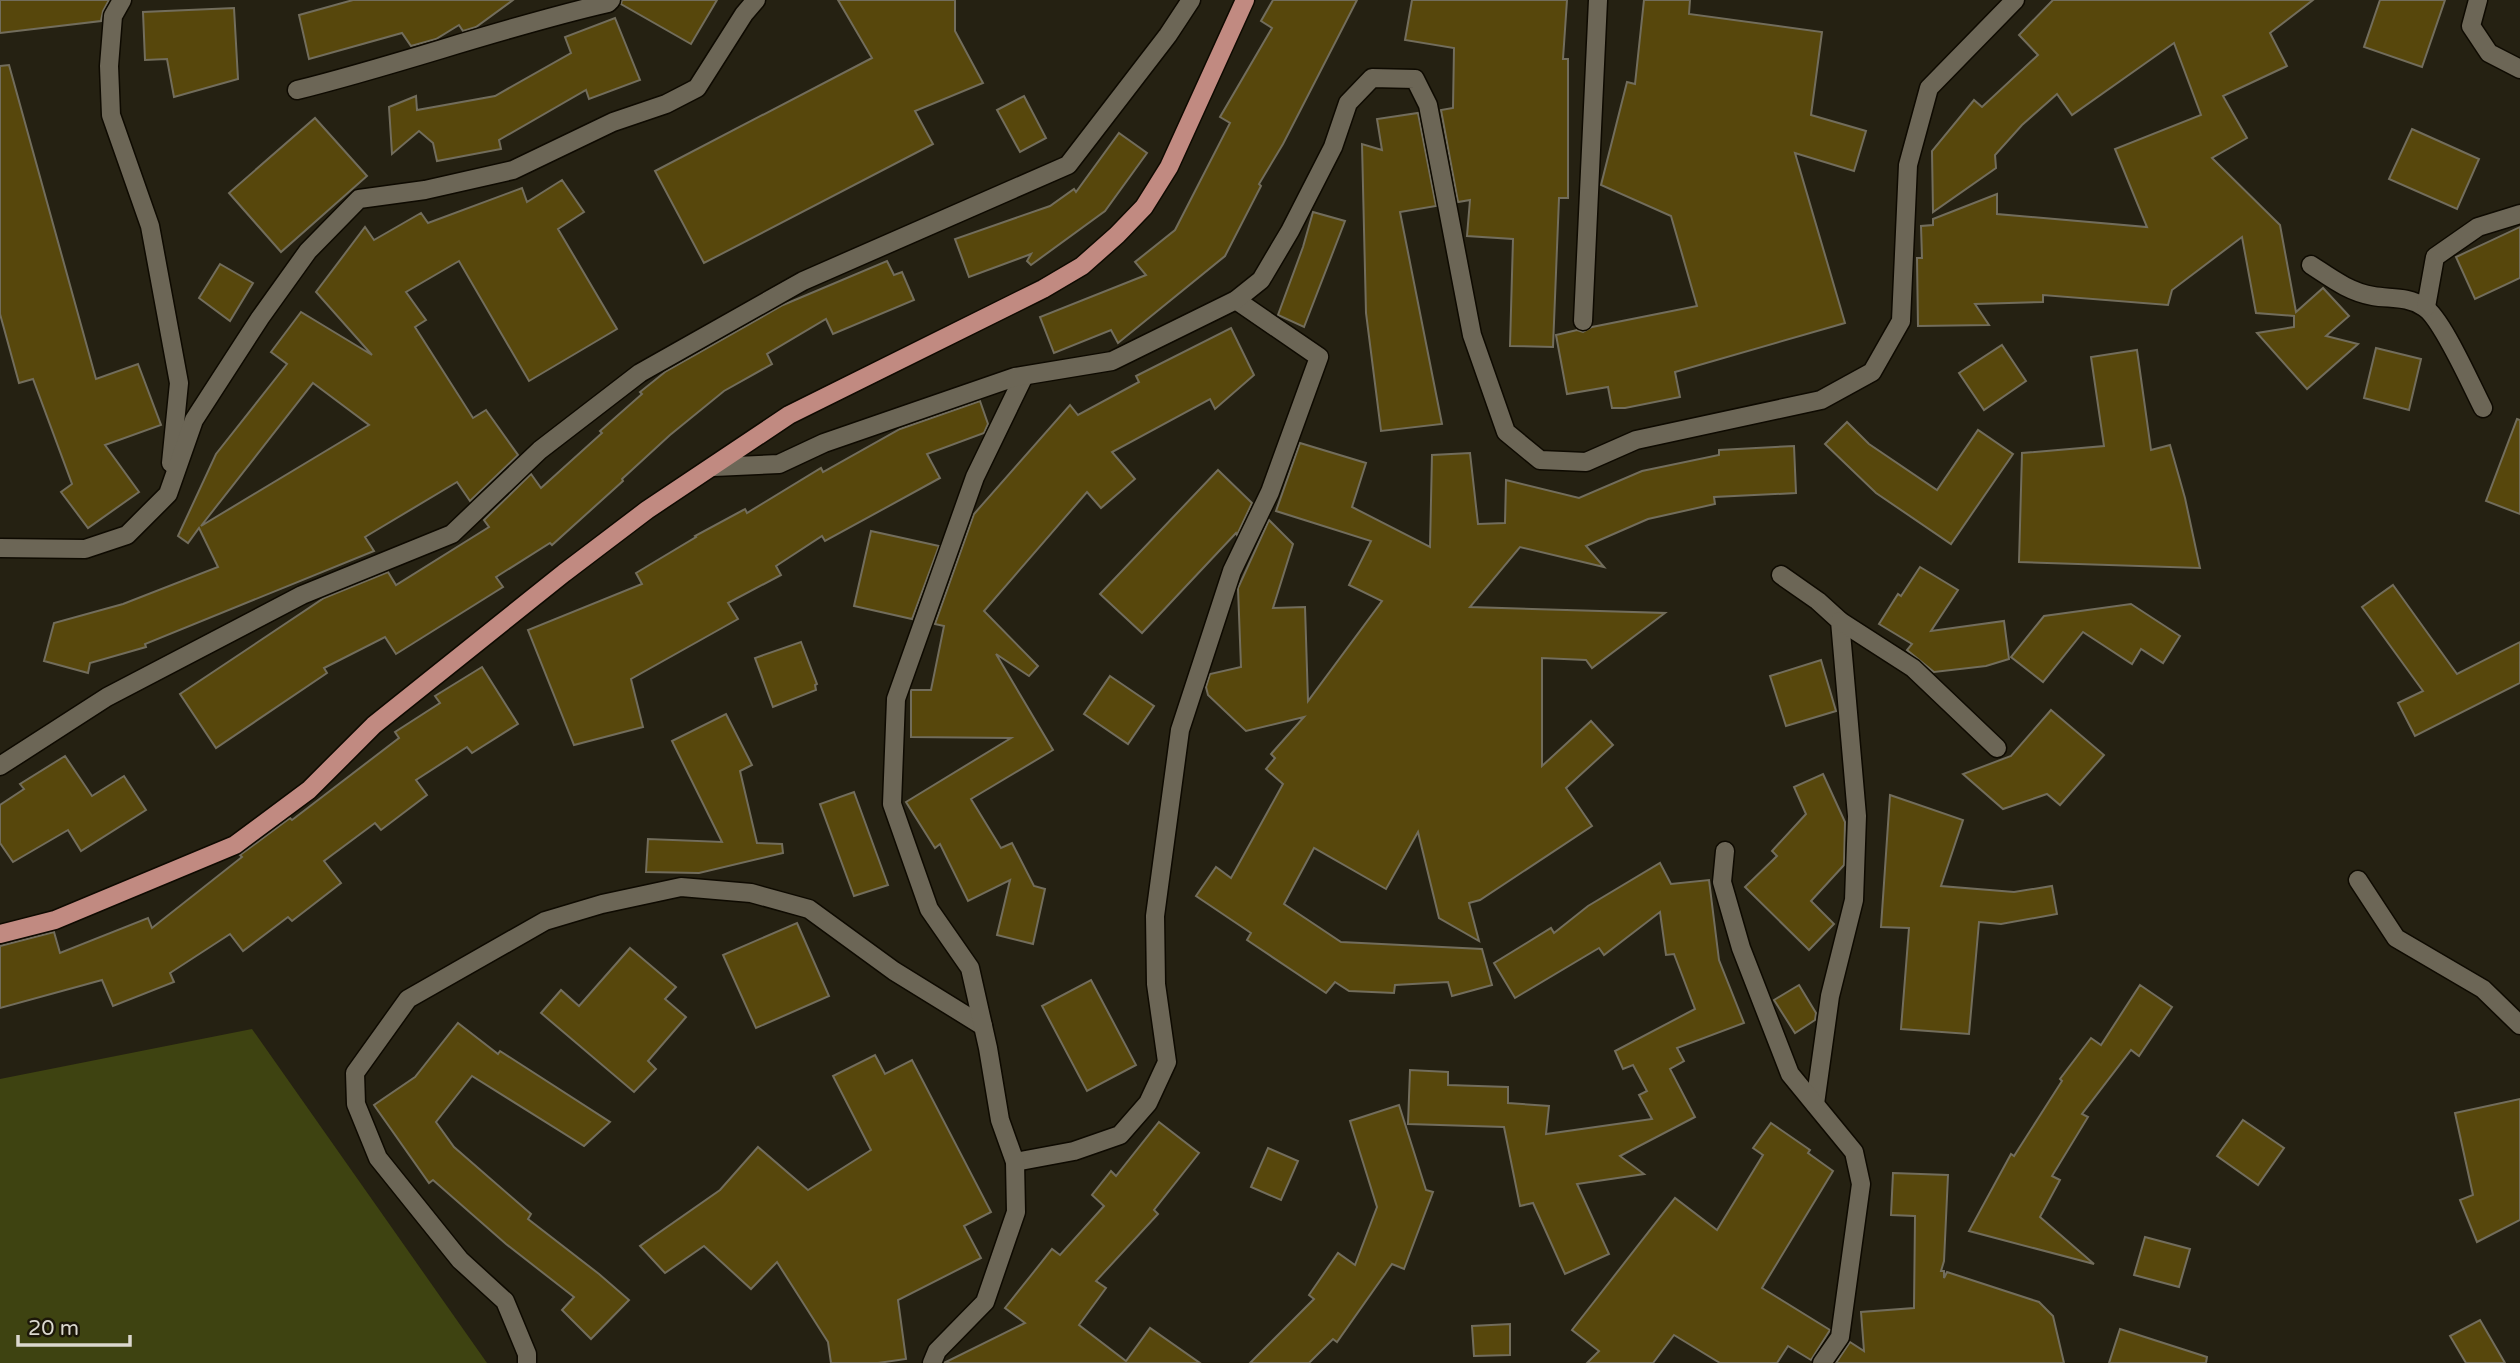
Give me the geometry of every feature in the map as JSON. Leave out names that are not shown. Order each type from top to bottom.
[{"type":"main road","points":[[0,934],[55,920],[235,845],[309,790],[374,725],[647,510],[789,415],[1043,289],[1082,266],[1144,206],[1169,167],[1245,0]]},
{"type":"street","points":[[122,0],[113,16],[109,66],[111,115],[150,226],[179,383],[168,495]]},
{"type":"street","points":[[297,90],[361,74],[611,0]]},
{"type":"street","points":[[0,548],[85,550],[127,535],[168,495],[194,420],[307,251],[359,199],[425,190],[513,170],[613,122],[666,104],[697,88],[744,14],[756,0]]},
{"type":"street","points":[[0,766],[107,697],[302,595],[452,534],[540,450],[640,373],[791,288],[911,232],[1068,165],[1168,35],[1191,0]]},
{"type":"street","points":[[1583,321],[1598,0]]},
{"type":"street","points":[[714,467],[779,464],[824,443],[1024,376],[1112,361],[1236,300],[1261,280],[1290,231],[1333,147],[1348,103],[1372,78],[1415,79],[1428,105],[1472,335],[1488,386],[1506,432],[1540,460],[1586,462],[1636,440],[1821,400],[1871,372],[1901,321],[1908,165],[1929,88],[2015,0]]},
{"type":"street","points":[[2478,0],[2471,26],[2489,53],[2520,69]]},
{"type":"street","points":[[2426,307],[2435,257],[2478,227],[2520,215]]},
{"type":"street","points":[[2311,265],[2344,288],[2373,296],[2397,297],[2426,307],[2445,333],[2483,408]]},
{"type":"street","points":[[1015,1162],[1074,1151],[1120,1135],[1148,1103],[1167,1062],[1156,984],[1155,916],[1180,730],[1232,571],[1270,492],[1319,356],[1236,300]]},
{"type":"street","points":[[932,1363],[937,1351],[985,1301],[1016,1212],[1015,1162],[1000,1120],[970,968],[929,909],[892,804],[896,699],[975,477],[1024,376]]},
{"type":"street","points":[[1781,575],[1818,601],[1840,621],[1913,667],[1997,748]]},
{"type":"street","points":[[1815,1104],[1830,996],[1854,900],[1857,816],[1840,621]]},
{"type":"street","points":[[1725,851],[1722,882],[1741,948],[1790,1074],[1854,1153],[1861,1184],[1840,1337],[1822,1363]]},
{"type":"street","points":[[2358,880],[2396,937],[2483,989],[2520,1025]]},
{"type":"street","points":[[527,1363],[527,1354],[505,1301],[460,1259],[378,1158],[356,1104],[355,1073],[408,999],[545,921],[602,904],[681,887],[751,893],[809,909],[894,971],[983,1026]]},
{"type":"green space","points":[[252,1029],[487,1363],[0,1363],[0,1079]]},
{"type":"building","points":[[0,0],[109,0],[101,21],[0,33]]},
{"type":"building","points":[[353,0],[513,0],[476,27],[463,31],[459,25],[436,39],[411,46],[402,33],[309,59],[299,15]]},
{"type":"building","points":[[622,0],[717,0],[691,44],[621,4]]},
{"type":"building","points":[[838,0],[955,0],[955,31],[983,83],[915,111],[933,144],[704,263],[655,171],[872,58]]},
{"type":"building","points":[[1273,0],[1357,0],[1283,144],[1259,184],[1261,186],[1225,256],[1118,343],[1111,330],[1054,353],[1040,317],[1146,275],[1135,262],[1175,230],[1230,123],[1220,117],[1272,28],[1261,21]]},
{"type":"building","points":[[1412,0],[1567,0],[1563,59],[1568,59],[1568,198],[1559,198],[1553,347],[1510,346],[1513,239],[1467,236],[1470,200],[1458,202],[1441,110],[1453,108],[1454,48],[1405,40]]},
{"type":"building","points":[[1644,0],[1690,0],[1689,14],[1822,32],[1811,115],[1866,131],[1854,171],[1795,153],[1845,323],[1675,372],[1680,397],[1612,408],[1608,387],[1567,394],[1556,335],[1577,330],[1583,332],[1592,327],[1697,306],[1671,216],[1601,185],[1627,82],[1635,84]]},
{"type":"building","points":[[2053,0],[2313,0],[2270,33],[2287,66],[2223,96],[2247,138],[2212,158],[2280,225],[2296,312],[2323,288],[2349,316],[2326,336],[2358,344],[2307,389],[2257,333],[2294,327],[2294,316],[2256,313],[2242,237],[2172,290],[2168,305],[2043,295],[2043,302],[1975,304],[1989,325],[1918,326],[1917,258],[1922,258],[1921,226],[1933,225],[1933,219],[1997,194],[1997,214],[2147,227],[2115,149],[2201,115],[2174,43],[2072,115],[2057,94],[2022,125],[1995,155],[1996,168],[1933,212],[1932,151],[1974,100],[1982,107],[2038,55],[2019,35]]},
{"type":"building","points":[[2380,0],[2445,0],[2422,67],[2364,47]]},
{"type":"building","points":[[234,8],[238,79],[174,97],[167,59],[145,60],[143,12]]},
{"type":"building","points":[[615,18],[640,80],[589,99],[586,90],[499,140],[501,149],[437,161],[433,143],[419,131],[392,154],[389,107],[416,96],[417,110],[495,96],[571,53],[565,37]]},
{"type":"building","points":[[9,65],[96,379],[138,364],[161,425],[105,445],[139,492],[88,528],[61,492],[72,484],[33,379],[19,383],[0,314],[0,66]]},
{"type":"building","points":[[1024,96],[1046,138],[1020,152],[997,110]]},
{"type":"building","points":[[1418,113],[1436,206],[1400,212],[1442,424],[1381,431],[1366,313],[1362,144],[1382,150],[1377,119]]},
{"type":"building","points":[[315,118],[367,176],[281,252],[229,193]]},
{"type":"building","points":[[2412,129],[2479,159],[2457,209],[2389,179]]},
{"type":"building","points":[[1119,133],[1147,153],[1105,211],[1031,265],[1027,261],[1031,254],[969,277],[955,239],[1050,206],[1074,189],[1076,192]]},
{"type":"building","points":[[562,180],[584,212],[558,229],[617,329],[529,381],[459,261],[406,292],[426,320],[415,327],[473,418],[486,410],[518,455],[470,501],[457,482],[365,537],[374,551],[145,644],[146,647],[90,663],[88,673],[44,661],[54,623],[123,604],[218,567],[199,528],[188,543],[178,536],[216,454],[287,364],[271,352],[301,312],[372,355],[316,292],[365,227],[374,240],[421,213],[428,223],[522,188],[527,202]],"holes":[[[313,383],[369,425],[201,526]]]},
{"type":"building","points":[[1313,212],[1345,221],[1304,327],[1278,315]]},
{"type":"building","points":[[2520,227],[2520,278],[2475,299],[2456,257]]},
{"type":"building","points":[[887,261],[894,275],[902,272],[914,300],[833,334],[826,319],[767,354],[772,364],[724,391],[670,435],[552,545],[550,543],[496,577],[503,587],[396,654],[385,637],[324,668],[327,673],[216,748],[180,694],[324,598],[388,572],[396,585],[489,527],[484,520],[531,474],[541,488],[602,433],[600,431],[642,394],[640,392],[665,372],[783,305]]},
{"type":"building","points":[[220,264],[253,283],[230,321],[199,298]]},
{"type":"building","points":[[1231,328],[1254,375],[1215,409],[1210,399],[1112,452],[1135,479],[1101,508],[1087,492],[984,611],[1038,666],[1029,676],[996,654],[1053,750],[971,799],[1001,848],[1012,843],[1034,886],[1045,889],[1033,944],[997,935],[1010,880],[968,901],[940,844],[935,848],[906,802],[1011,738],[911,737],[911,690],[931,690],[944,626],[935,624],[974,514],[1070,405],[1078,415],[1139,382],[1136,376]]},
{"type":"building","points":[[2002,345],[2026,381],[1984,410],[1959,373]]},
{"type":"building","points":[[2376,348],[2421,359],[2409,410],[2364,398]]},
{"type":"building","points":[[2137,350],[2151,450],[2170,445],[2200,568],[2019,562],[2022,453],[2104,446],[2091,357]]},
{"type":"building","points":[[980,401],[988,424],[984,433],[927,454],[940,478],[825,541],[822,536],[776,566],[781,575],[728,603],[738,619],[631,679],[643,727],[574,745],[528,630],[642,584],[636,573],[695,536],[745,509],[747,513],[821,468],[823,472],[900,429]]},
{"type":"building","points":[[2517,419],[2520,420],[2520,514],[2486,501]]},
{"type":"building","points":[[1847,422],[1869,444],[1937,490],[1978,430],[2013,454],[1951,544],[1876,493],[1825,444]]},
{"type":"building","points":[[1300,443],[1366,463],[1352,507],[1430,547],[1432,455],[1470,453],[1478,524],[1505,523],[1506,480],[1579,498],[1642,471],[1719,455],[1719,450],[1794,446],[1796,493],[1714,497],[1715,504],[1648,519],[1586,546],[1604,567],[1520,547],[1470,607],[1665,613],[1592,668],[1586,660],[1542,658],[1542,766],[1591,721],[1613,745],[1566,788],[1592,826],[1480,900],[1469,903],[1479,941],[1439,918],[1418,832],[1386,889],[1314,848],[1284,904],[1341,942],[1482,949],[1492,985],[1452,996],[1448,982],[1395,985],[1394,993],[1349,991],[1335,982],[1326,993],[1247,940],[1251,933],[1196,896],[1216,867],[1231,878],[1283,784],[1266,769],[1275,758],[1271,754],[1304,717],[1246,731],[1208,695],[1206,687],[1210,674],[1241,667],[1238,588],[1269,520],[1293,544],[1273,608],[1305,607],[1308,701],[1382,601],[1349,585],[1371,541],[1276,511]]},
{"type":"building","points":[[1218,470],[1252,503],[1237,535],[1236,533],[1142,633],[1100,594]]},
{"type":"building","points":[[871,531],[939,546],[912,619],[854,606]]},
{"type":"building","points":[[1920,567],[1958,590],[1931,631],[2004,621],[2009,659],[1986,666],[1934,672],[1907,650],[1912,644],[1879,624]]},
{"type":"building","points":[[2393,585],[2457,674],[2520,642],[2520,683],[2415,736],[2398,703],[2423,691],[2362,607]]},
{"type":"building","points":[[2131,604],[2180,636],[2163,663],[2141,649],[2132,664],[2083,632],[2043,682],[2011,657],[2044,616]]},
{"type":"building","points":[[801,642],[817,684],[816,690],[773,707],[755,658]]},
{"type":"building","points":[[1821,660],[1836,711],[1786,726],[1770,676]]},
{"type":"building","points":[[482,667],[518,724],[472,753],[467,747],[416,780],[427,795],[381,830],[375,823],[324,861],[341,883],[292,921],[288,917],[243,951],[230,934],[170,973],[174,982],[113,1006],[102,980],[0,1008],[0,946],[54,932],[60,953],[148,918],[152,928],[242,857],[240,855],[290,818],[292,820],[399,738],[395,732],[440,703],[435,696]]},
{"type":"building","points":[[1110,676],[1154,706],[1128,744],[1084,714]]},
{"type":"building","points":[[2051,710],[2104,755],[2060,805],[2047,794],[2003,809],[1963,774],[2011,756]]},
{"type":"building","points":[[726,714],[752,765],[740,771],[757,843],[782,844],[783,853],[699,873],[646,872],[648,839],[722,842],[672,741]]},
{"type":"building","points":[[65,756],[92,796],[124,776],[146,810],[81,851],[68,830],[13,862],[0,843],[0,805],[24,789],[20,784]]},
{"type":"building","points":[[1823,774],[1845,822],[1844,865],[1811,901],[1834,924],[1809,950],[1745,887],[1777,856],[1772,851],[1806,814],[1794,787]]},
{"type":"building","points":[[854,792],[888,885],[854,896],[820,804]]},
{"type":"building","points":[[1890,795],[1963,820],[1941,886],[2014,892],[2052,886],[2057,914],[2001,924],[1979,922],[1969,1034],[1901,1029],[1909,928],[1881,927]]},
{"type":"building","points":[[1660,863],[1671,884],[1709,880],[1719,960],[1744,1023],[1677,1048],[1684,1061],[1670,1069],[1695,1117],[1620,1156],[1644,1174],[1577,1184],[1609,1254],[1565,1274],[1533,1203],[1520,1206],[1504,1127],[1408,1124],[1410,1070],[1448,1072],[1448,1085],[1508,1087],[1508,1103],[1549,1106],[1546,1134],[1652,1119],[1639,1095],[1647,1091],[1633,1065],[1623,1069],[1615,1051],[1695,1009],[1674,954],[1666,955],[1660,912],[1604,955],[1599,948],[1515,998],[1494,963],[1551,928],[1554,933],[1588,906]]},
{"type":"building","points":[[797,923],[829,996],[756,1028],[723,955]]},
{"type":"building","points":[[630,948],[676,987],[665,999],[686,1017],[648,1061],[656,1069],[634,1092],[541,1013],[561,990],[579,1006]]},
{"type":"building","points":[[1091,980],[1136,1065],[1087,1091],[1042,1006]]},
{"type":"building","points":[[1799,985],[1816,1013],[1815,1020],[1795,1033],[1774,1000]]},
{"type":"building","points":[[2140,985],[2172,1007],[2139,1056],[2131,1050],[2082,1114],[2088,1117],[2052,1176],[2060,1180],[2040,1217],[2094,1264],[1969,1231],[2011,1154],[2014,1156],[2062,1081],[2060,1079],[2091,1038],[2101,1045]]},
{"type":"building","points":[[458,1023],[498,1054],[500,1051],[610,1122],[584,1146],[472,1076],[436,1122],[454,1147],[531,1214],[528,1219],[629,1300],[591,1339],[562,1310],[574,1297],[506,1244],[433,1180],[429,1183],[374,1105],[415,1077]]},
{"type":"building","points":[[875,1055],[885,1074],[912,1060],[991,1212],[964,1226],[981,1258],[898,1300],[906,1359],[878,1363],[831,1363],[828,1342],[777,1262],[751,1289],[704,1246],[665,1273],[640,1246],[720,1190],[758,1147],[808,1190],[871,1150],[833,1076]]},
{"type":"building","points":[[2520,1099],[2520,1220],[2477,1242],[2460,1200],[2473,1195],[2455,1113]]},
{"type":"building","points":[[1399,1105],[1426,1190],[1433,1192],[1404,1269],[1392,1264],[1337,1342],[1333,1339],[1309,1363],[1250,1363],[1314,1299],[1309,1295],[1338,1253],[1355,1265],[1377,1207],[1350,1121]]},
{"type":"building","points":[[2243,1120],[2284,1148],[2258,1185],[2217,1156]]},
{"type":"building","points":[[1159,1122],[1199,1153],[1154,1210],[1158,1214],[1096,1281],[1106,1288],[1079,1325],[1126,1361],[1150,1328],[1200,1363],[944,1363],[1025,1323],[1005,1308],[1052,1249],[1060,1255],[1104,1206],[1092,1195],[1111,1171],[1116,1176]]},
{"type":"building","points":[[1771,1123],[1810,1150],[1808,1153],[1833,1171],[1762,1288],[1830,1330],[1811,1360],[1788,1346],[1777,1363],[1720,1363],[1674,1335],[1653,1363],[1587,1363],[1599,1351],[1572,1330],[1675,1198],[1717,1230],[1763,1155],[1753,1148]]},
{"type":"building","points":[[1268,1148],[1298,1161],[1281,1200],[1251,1187]]},
{"type":"building","points":[[1893,1173],[1948,1175],[1944,1261],[1941,1271],[1944,1271],[1944,1278],[1947,1272],[2039,1302],[2053,1316],[2064,1363],[1836,1363],[1850,1342],[1864,1351],[1861,1312],[1914,1308],[1915,1216],[1891,1215]]},
{"type":"building","points":[[2145,1237],[2190,1249],[2179,1287],[2134,1275]]},
{"type":"building","points":[[2480,1320],[2505,1363],[2466,1363],[2450,1336]]},
{"type":"building","points":[[1510,1324],[1510,1355],[1474,1356],[1472,1326]]},
{"type":"building","points":[[2120,1329],[2207,1357],[2206,1363],[2109,1363]]}]
